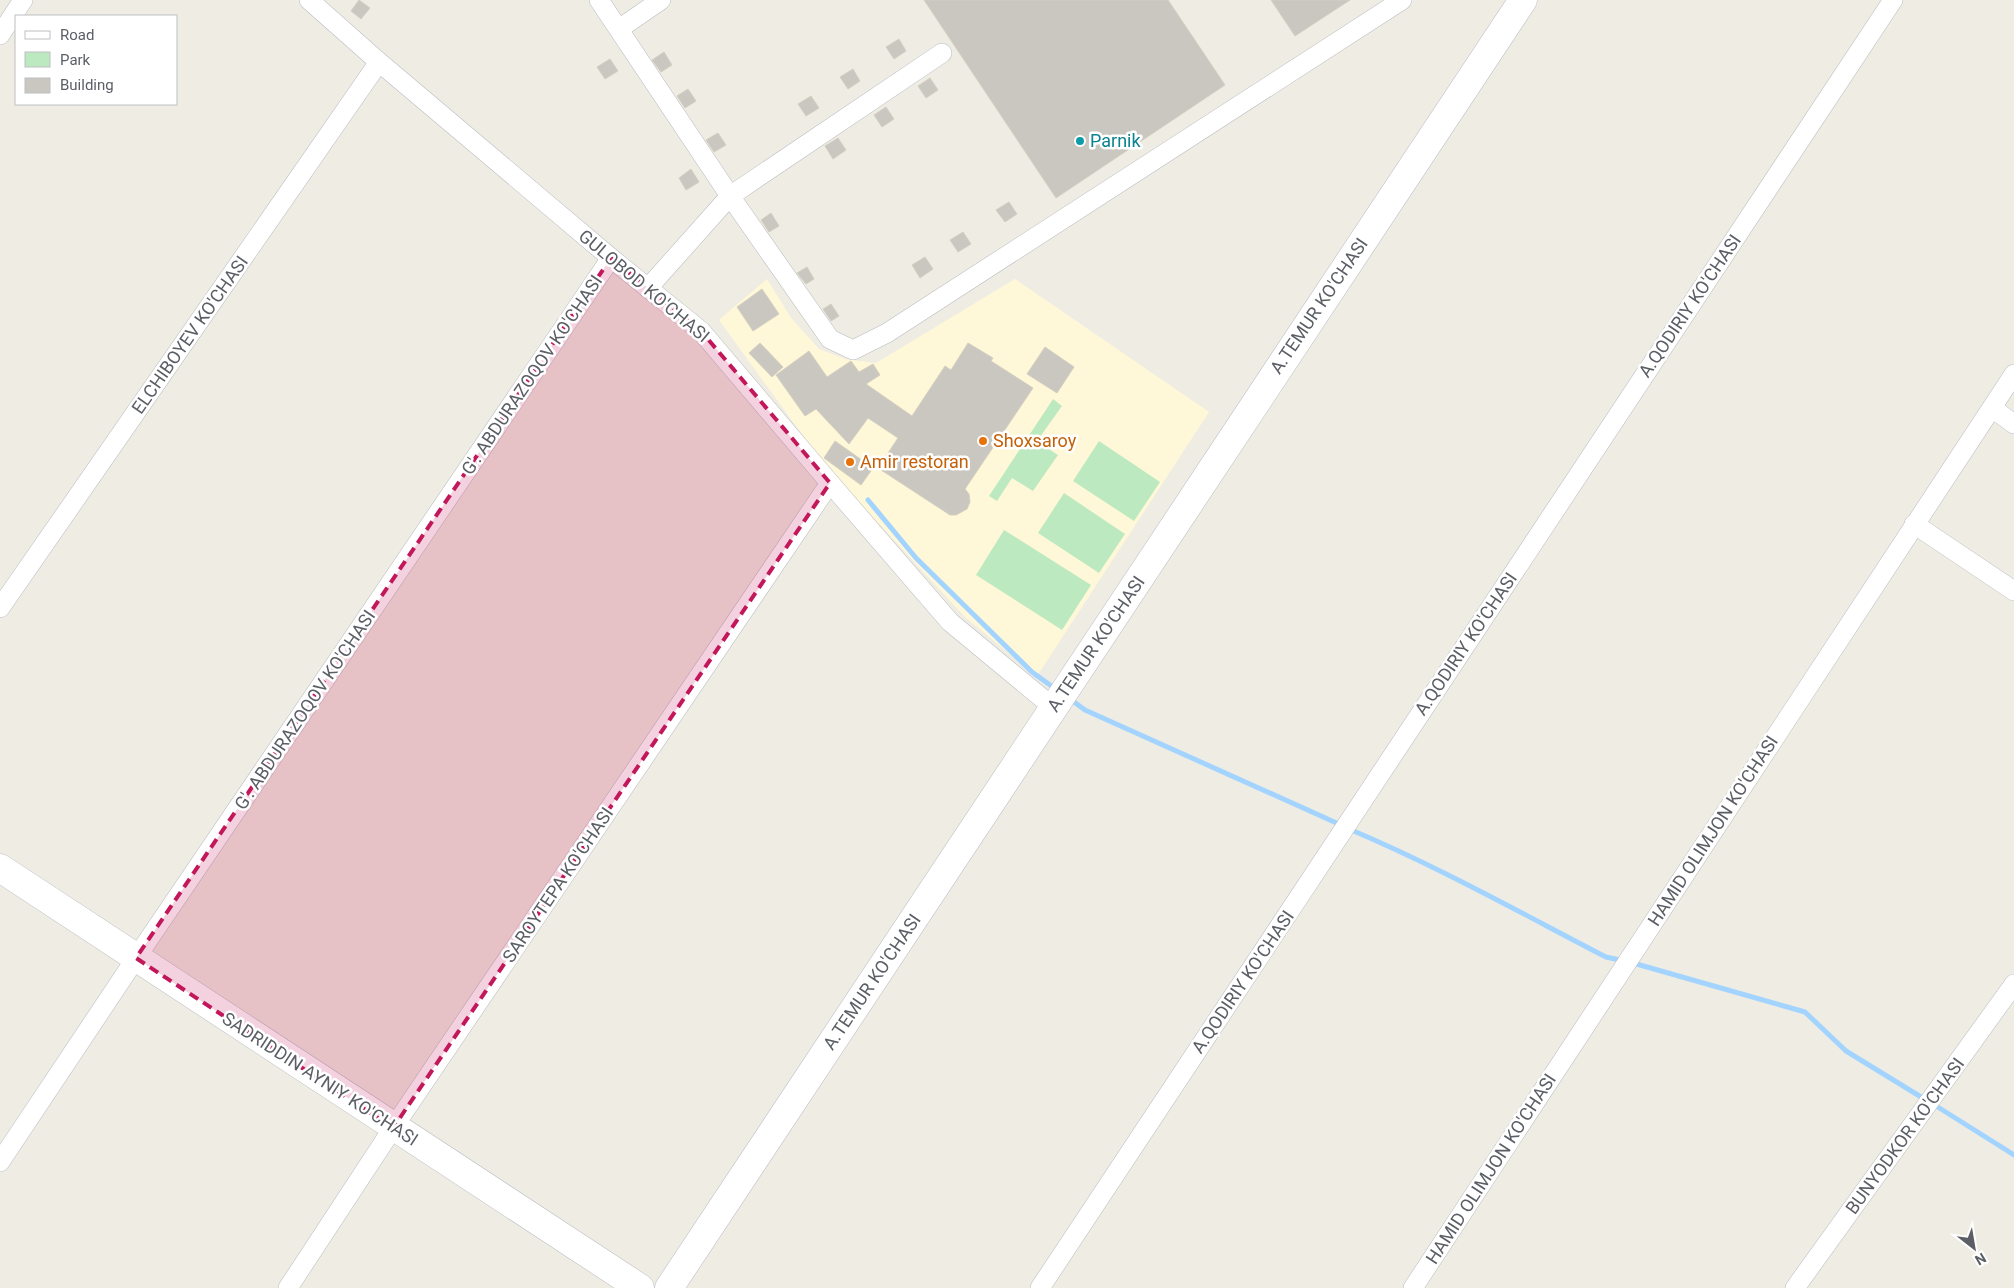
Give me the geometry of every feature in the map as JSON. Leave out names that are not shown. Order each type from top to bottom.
[{"type":"main road","name":"A.TEMUR KO'CHASI","points":[[669,1288],[1523,0]]},
{"type":"main road","name":"SADRIDDIN AYNIY KO'CHASI","points":[[0,868],[640,1288]]},
{"type":"street","points":[[0,35],[23,0]]},
{"type":"street","name":"GULOBOD KO'CHASI","points":[[309,0],[379,62],[611,258],[701,331],[950,622],[1054,708]]},
{"type":"street","points":[[599,0],[730,196],[830,339],[852,350],[887,333],[1402,0]]},
{"type":"street","points":[[619,29],[661,0]]},
{"type":"street","name":"A.QODIRIY KO'CHASI","points":[[1040,1288],[1893,0]]},
{"type":"street","points":[[648,288],[730,196],[942,53]]},
{"type":"street","name":"ELCHIBOYEV KO'CHASI","points":[[0,608],[379,62]]},
{"type":"street","name":"G'. ABDURAZOQOV KO'CHASI","points":[[0,1162],[136,958],[611,258]]},
{"type":"street","name":"HAMID OLIMJON KO'CHASI","points":[[1413,1288],[2014,374]]},
{"type":"street","points":[[1992,408],[2014,424]]},
{"type":"street","name":"SAROYTEPA KO'CHASI","points":[[288,1288],[830,483]]},
{"type":"street","points":[[1914,524],[2014,591]]},
{"type":"street","name":"BUNYODKOR KO'CHASI","points":[[1795,1288],[2014,984]]},
{"type":"highlighted area","points":[[611,258],[701,331],[830,483],[393,1128],[136,958]]},
{"type":"shaded area","points":[[767,279],[791,318],[819,349],[845,359],[876,363],[1015,279],[1209,412],[1037,676],[965,617],[823,463],[719,320]]},
{"type":"green space","points":[[1053,399],[1062,406],[1037,441],[1058,455],[1033,491],[1012,478],[997,501],[989,496]]},
{"type":"green space","points":[[1099,441],[1160,482],[1134,521],[1073,481]]},
{"type":"green space","points":[[1064,493],[1125,534],[1099,573],[1038,533]]},
{"type":"green space","points":[[1004,530],[1091,585],[1062,630],[976,575]]},
{"type":"building","points":[[359,0],[370,8],[361,19],[351,11]]},
{"type":"building","name":"Parnik","points":[[924,0],[1168,0],[1225,85],[1056,198]]},
{"type":"building","points":[[1271,0],[1350,0],[1295,36]]},
{"type":"building","points":[[899,39],[906,51],[894,59],[886,47]]},
{"type":"building","points":[[664,52],[672,65],[661,72],[652,60]]},
{"type":"building","points":[[610,59],[618,71],[605,79],[597,67]]},
{"type":"building","points":[[853,69],[860,81],[848,89],[840,77]]},
{"type":"building","points":[[930,78],[938,90],[926,98],[918,86]]},
{"type":"building","points":[[688,89],[696,101],[685,108],[677,96]]},
{"type":"building","points":[[811,96],[819,108],[806,116],[798,104]]},
{"type":"building","points":[[886,107],[894,119],[882,127],[874,115]]},
{"type":"building","points":[[718,133],[726,145],[714,152],[706,140]]},
{"type":"building","points":[[838,138],[846,150],[833,159],[825,146]]},
{"type":"building","points":[[691,169],[699,182],[686,190],[679,178]]},
{"type":"building","points":[[1009,202],[1017,214],[1005,222],[996,210]]},
{"type":"building","points":[[771,213],[779,226],[769,232],[761,220]]},
{"type":"building","points":[[963,232],[971,244],[958,252],[950,240]]},
{"type":"building","points":[[925,257],[933,269],[920,278],[912,265]]},
{"type":"building","points":[[807,267],[814,279],[806,284],[797,273]]},
{"type":"building","points":[[762,289],[779,314],[753,331],[737,307]]},
{"type":"building","points":[[831,304],[839,316],[831,321],[823,309]]},
{"type":"building","points":[[760,343],[783,367],[772,377],[749,353]]},
{"type":"building","points":[[968,343],[993,358],[991,361],[1033,388],[965,489],[969,494],[970,502],[967,509],[956,515],[950,515],[878,468],[898,438],[868,418],[849,444],[816,409],[805,416],[776,375],[809,351],[827,377],[851,361],[859,372],[873,364],[880,375],[866,384],[912,416],[945,366],[951,370]]},
{"type":"building","points":[[1045,347],[1074,367],[1057,393],[1027,374]]},
{"type":"building","points":[[835,441],[873,468],[861,485],[824,458]]},
{"type":"waterway","points":[[868,500],[916,558],[1032,672],[1057,690]]},
{"type":"waterway","points":[[1070,699],[1085,710],[1341,825]]},
{"type":"waterway","points":[[1349,829],[1447,874],[1606,957],[1624,961]]},
{"type":"waterway","points":[[1633,963],[1805,1012],[1846,1051],[1926,1100]]},
{"type":"waterway","points":[[1933,1104],[2014,1155]]},
{"type":"place","name":"Parnik","points":[[1080,141]]},
{"type":"place","name":"Shoxsaroy","points":[[983,441]]},
{"type":"place","name":"Amir restoran","points":[[850,462]]}]
